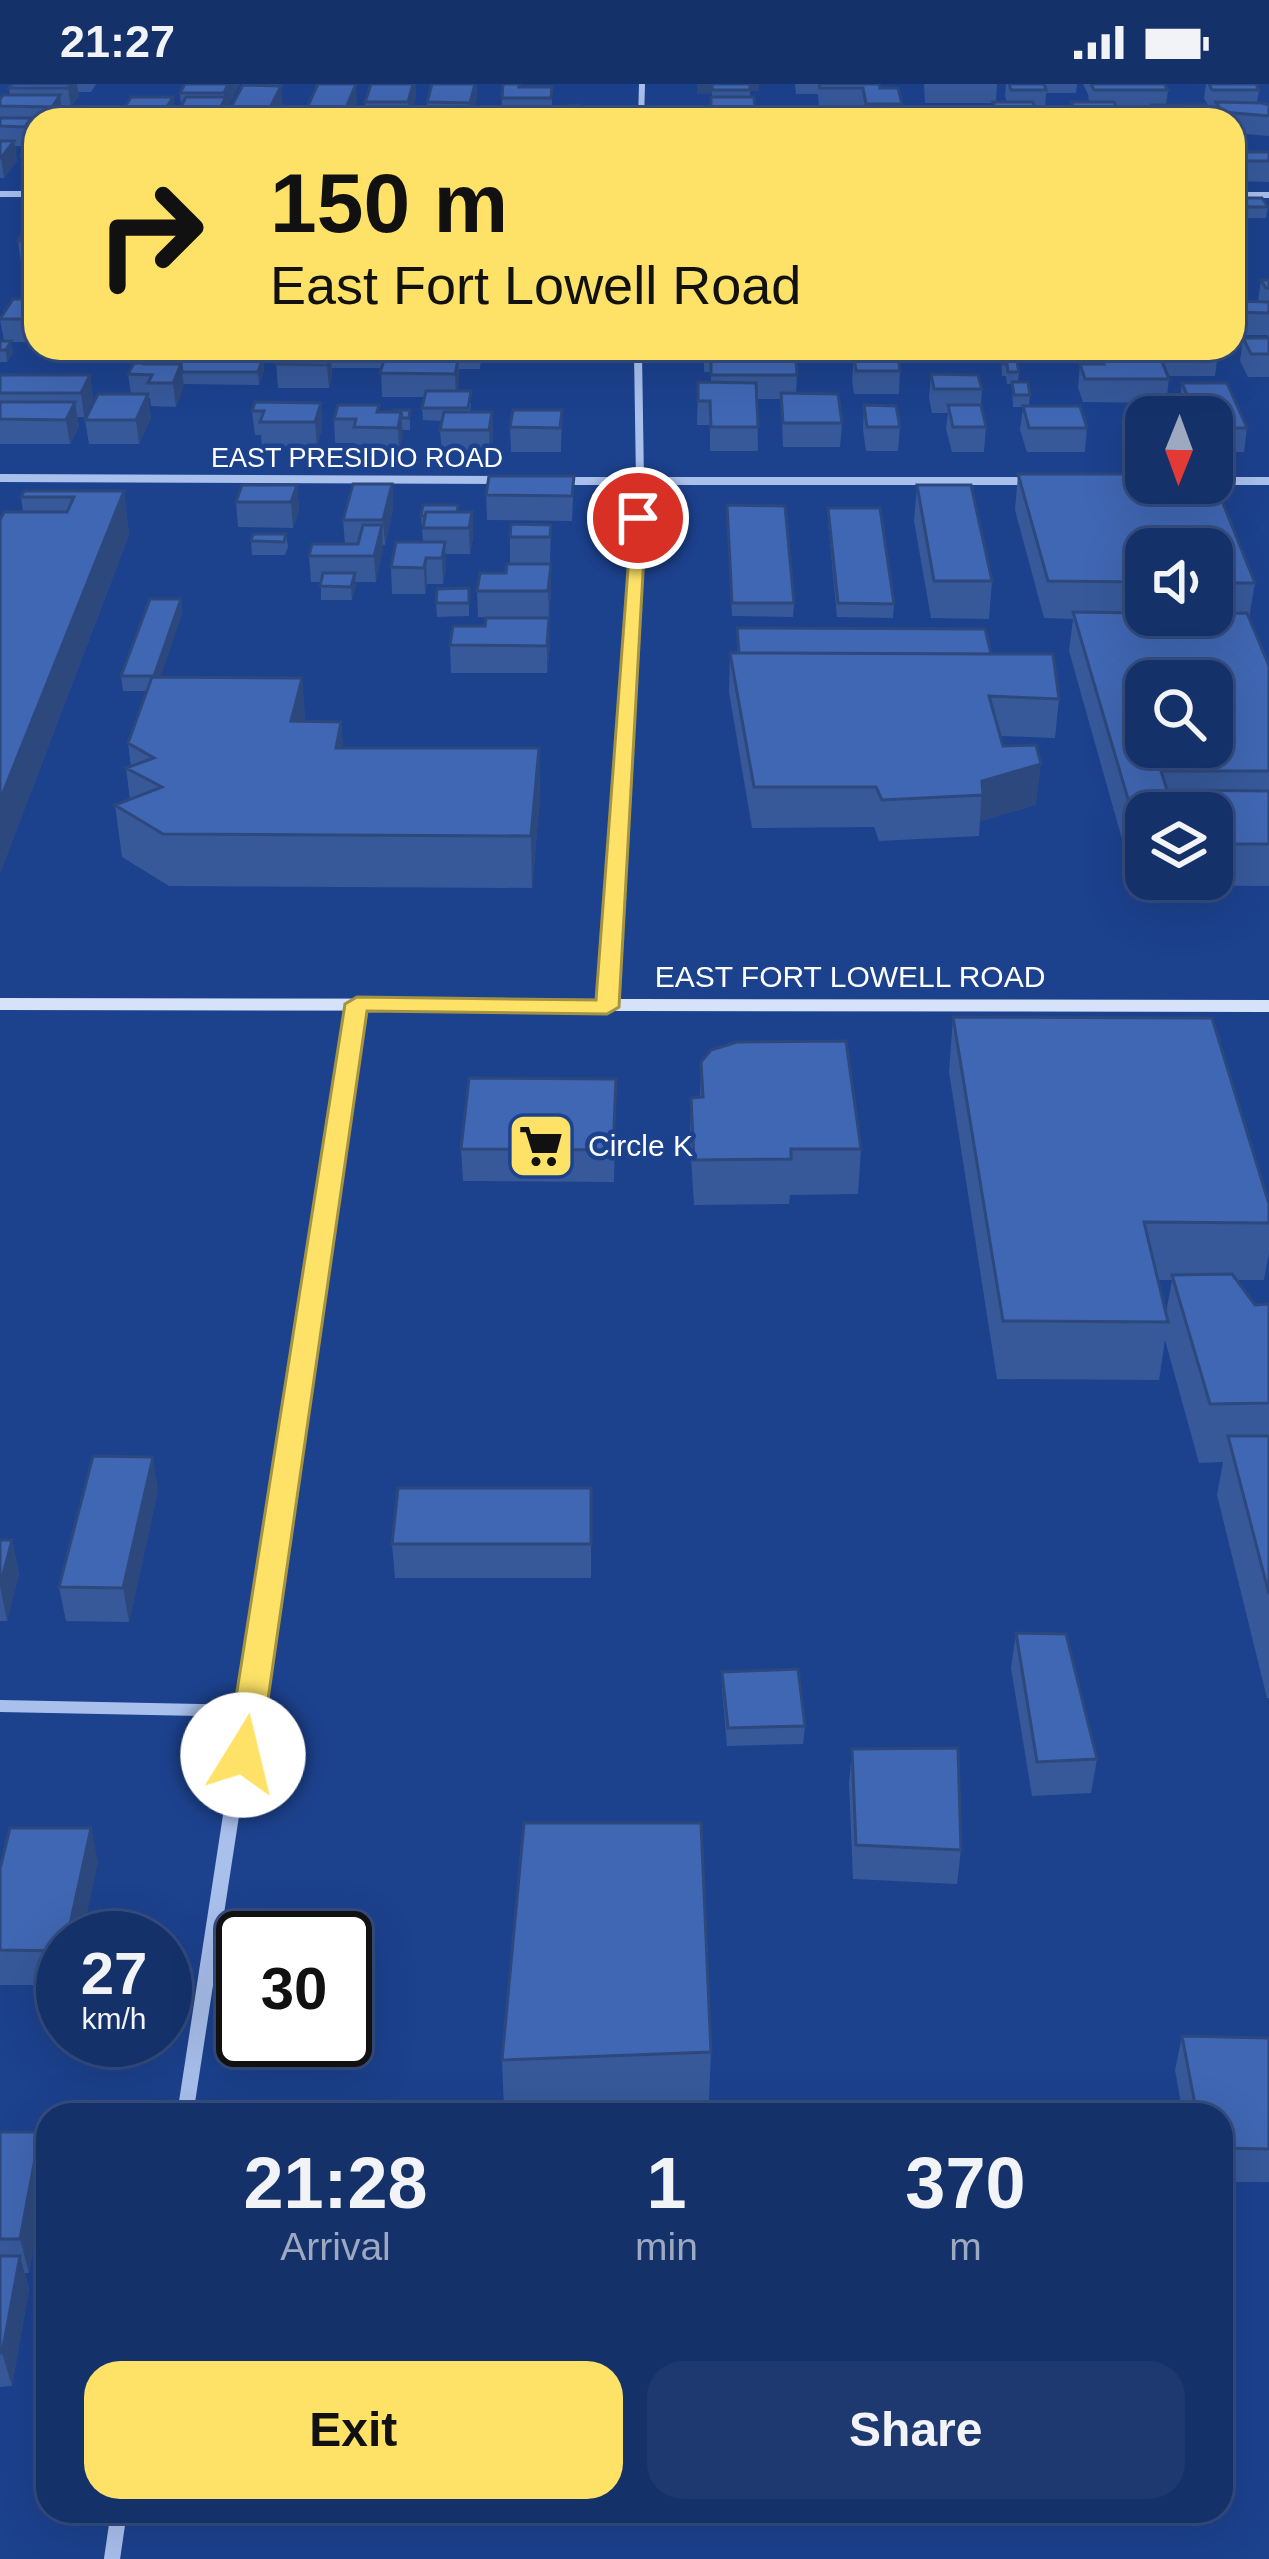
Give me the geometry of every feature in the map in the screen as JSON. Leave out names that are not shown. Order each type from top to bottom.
[{"type":"main road","name":"EAST FORT LOWELL ROAD","points":[[0,1004],[1269,1006]]},
{"type":"street","points":[[607,1007],[640,481],[638,360]]},
{"type":"street","name":"EAST PRESIDIO ROAD","points":[[0,478],[525,481]]},
{"type":"street","points":[[548,481],[1054,481]]},
{"type":"street","points":[[1233,481],[1269,481]]},
{"type":"street","points":[[186,2103],[357,1004]]},
{"type":"street","points":[[0,1706],[250,1711]]},
{"type":"street","points":[[112,2559],[117,2523]]},
{"type":"building","points":[[12,84],[71,84],[68,88],[9,88]]},
{"type":"building","points":[[185,84],[228,84],[224,93],[180,93]]},
{"type":"building","points":[[318,84],[356,84],[346,108],[307,108]]},
{"type":"building","points":[[371,84],[413,84],[408,102],[365,102]]},
{"type":"building","points":[[432,84],[475,84],[470,103],[427,102]]},
{"type":"building","points":[[503,84],[552,87],[551,98],[502,98]]},
{"type":"building","points":[[712,84],[750,84],[750,90],[712,90]]},
{"type":"building","points":[[819,84],[898,88],[902,104],[866,104],[863,88],[820,88]]},
{"type":"building","points":[[1009,84],[1044,84],[1046,90],[1011,90]]},
{"type":"building","points":[[1091,84],[1164,84],[1168,90],[1094,90]]},
{"type":"building","points":[[1209,84],[1256,84],[1259,90],[1212,90]]},
{"type":"building","points":[[243,85],[281,86],[270,108],[231,108]]},
{"type":"building","points":[[3,95],[60,95],[52,107],[0,106]]},
{"type":"building","points":[[131,97],[173,97],[166,108],[124,108]]},
{"type":"building","points":[[186,97],[226,97],[220,108],[180,108]]},
{"type":"building","points":[[711,97],[754,97],[755,107],[711,107]]},
{"type":"building","points":[[993,102],[1033,102],[1035,108],[995,108]]},
{"type":"building","points":[[1071,102],[1114,102],[1117,108],[1074,108]]},
{"type":"building","points":[[1216,102],[1262,103],[1269,105],[1269,116],[1245,114],[1245,108],[1220,108]]},
{"type":"building","points":[[1152,105],[1206,108],[1154,108]]},
{"type":"building","points":[[0,118],[24,118],[24,127],[0,126]]},
{"type":"building","points":[[0,141],[14,141],[1,158],[0,158]]},
{"type":"building","points":[[1245,152],[1269,152],[1269,161],[1245,161]]},
{"type":"building","points":[[1245,198],[1262,198],[1268,207],[1248,207]]},
{"type":"building","points":[[13,299],[24,299],[24,319],[0,319]]},
{"type":"building","points":[[1245,301],[1269,302],[1269,313],[1245,312]]},
{"type":"building","points":[[1245,338],[1269,338],[1269,354],[1251,354]]},
{"type":"building","points":[[146,360],[262,360],[258,372],[182,372],[181,364],[144,364]]},
{"type":"building","points":[[277,360],[329,360],[327,365],[276,364]]},
{"type":"building","points":[[384,360],[458,360],[455,374],[380,373]]},
{"type":"building","points":[[711,360],[796,361],[797,375],[711,375]]},
{"type":"building","points":[[855,360],[899,360],[900,371],[856,371]]},
{"type":"building","points":[[1002,360],[1017,360],[1019,372],[1008,372]]},
{"type":"building","points":[[1103,360],[1161,360],[1169,379],[1085,379],[1080,364],[1104,364]]},
{"type":"building","points":[[134,363],[181,364],[173,383],[148,383],[152,375],[128,374]]},
{"type":"building","points":[[931,374],[978,375],[982,389],[934,389]]},
{"type":"building","points":[[0,375],[90,375],[81,393],[0,393]]},
{"type":"building","points":[[698,382],[756,383],[758,427],[711,427],[710,401],[698,401]]},
{"type":"building","points":[[1012,382],[1028,382],[1030,395],[1014,395]]},
{"type":"building","points":[[1182,383],[1227,383],[1233,396],[1187,396]]},
{"type":"building","points":[[426,391],[471,391],[468,408],[422,408]]},
{"type":"building","points":[[781,393],[838,394],[842,423],[783,423]]},
{"type":"building","points":[[98,394],[148,394],[136,420],[85,420]]},
{"type":"building","points":[[1233,396],[1247,428],[1233,428]]},
{"type":"building","points":[[0,402],[75,402],[66,420],[0,419]]},
{"type":"building","points":[[255,402],[321,403],[315,422],[260,422],[264,411],[252,411]]},
{"type":"building","points":[[338,405],[379,405],[377,412],[401,412],[398,428],[354,427],[356,419],[334,419]]},
{"type":"building","points":[[864,405],[896,406],[900,427],[867,427]]},
{"type":"building","points":[[948,405],[981,405],[986,427],[953,427]]},
{"type":"building","points":[[1023,406],[1080,406],[1087,428],[1029,428]]},
{"type":"building","points":[[513,410],[562,410],[560,428],[510,427]]},
{"type":"building","points":[[444,412],[492,412],[489,430],[440,430]]},
{"type":"building","points":[[1018,474],[1125,474],[1125,504],[1223,504],[1233,528],[1125,528],[1125,582],[1048,581]]},
{"type":"building","points":[[489,476],[574,476],[572,496],[486,495]]},
{"type":"building","points":[[353,484],[392,484],[383,520],[343,520]]},
{"type":"building","points":[[242,485],[297,485],[291,502],[236,502]]},
{"type":"building","points":[[917,485],[971,485],[992,581],[934,581]]},
{"type":"building","points":[[24,491],[124,491],[0,800],[0,520],[4,512],[67,512],[74,497],[21,497]]},
{"type":"building","points":[[423,505],[458,505],[457,512],[421,516]]},
{"type":"building","points":[[727,505],[785,506],[794,603],[732,603]]},
{"type":"building","points":[[828,508],[880,508],[894,604],[838,603]]},
{"type":"building","points":[[426,512],[472,512],[469,528],[423,528]]},
{"type":"building","points":[[511,524],[551,525],[550,537],[510,537]]},
{"type":"building","points":[[363,525],[382,525],[374,556],[309,556],[312,544],[358,544]]},
{"type":"building","points":[[1233,528],[1255,583],[1233,583]]},
{"type":"building","points":[[253,534],[286,534],[284,542],[251,541]]},
{"type":"building","points":[[396,542],[445,542],[442,558],[426,558],[424,568],[391,567]]},
{"type":"building","points":[[507,564],[551,564],[548,591],[477,591],[480,573],[506,573]]},
{"type":"building","points":[[323,573],[355,573],[351,587],[320,586]]},
{"type":"building","points":[[469,588],[469,603],[436,603],[437,589]]},
{"type":"building","points":[[150,599],[181,599],[154,676],[121,676]]},
{"type":"building","points":[[1073,612],[1125,613],[1125,636],[1233,636],[1233,613],[1247,613],[1269,666],[1269,771],[1161,771],[1167,790],[1269,791],[1269,844],[1233,844],[1233,792],[1126,792]]},
{"type":"building","points":[[486,618],[549,618],[547,646],[450,645],[453,626],[485,626]]},
{"type":"building","points":[[737,628],[985,629],[991,654],[739,653]]},
{"type":"building","points":[[730,653],[1053,654],[1059,699],[989,696],[1003,746],[1036,745],[1041,764],[982,781],[983,795],[882,800],[876,787],[754,787]]},
{"type":"building","points":[[152,677],[302,678],[291,721],[341,722],[336,748],[539,748],[531,836],[163,834],[115,805],[162,787],[126,768],[154,758],[128,743]]},
{"type":"building","points":[[953,1017],[1212,1018],[1269,1204],[1269,1223],[1144,1222],[1168,1322],[1003,1321]]},
{"type":"building","points":[[846,1041],[861,1149],[791,1149],[791,1159],[694,1160],[691,1098],[703,1097],[701,1062],[711,1050],[737,1042]]},
{"type":"building","points":[[469,1078],[616,1079],[613,1150],[461,1149]]},
{"type":"building","points":[[1232,1274],[1255,1305],[1269,1304],[1269,1403],[1210,1404],[1172,1275]]},
{"type":"building","points":[[1228,1436],[1269,1436],[1269,1594]]},
{"type":"building","points":[[93,1456],[153,1457],[123,1588],[59,1587]]},
{"type":"building","points":[[398,1488],[591,1488],[591,1544],[392,1544]]},
{"type":"building","points":[[0,1540],[12,1540],[0,1586]]},
{"type":"building","points":[[1016,1633],[1066,1634],[1097,1759],[1037,1762]]},
{"type":"building","points":[[798,1669],[805,1726],[728,1728],[722,1672]]},
{"type":"building","points":[[958,1748],[961,1850],[856,1845],[852,1749]]},
{"type":"building","points":[[524,1823],[701,1823],[711,2052],[502,2060]]},
{"type":"building","points":[[10,1828],[91,1828],[73,1911],[36,1911],[36,1951],[0,1950],[0,1869]]},
{"type":"building","points":[[1182,2036],[1269,2038],[1269,2149],[1233,2148],[1233,2103],[1195,2103]]},
{"type":"building","points":[[0,2132],[36,2132],[20,2239],[0,2239]]},
{"type":"building","points":[[0,2256],[20,2256],[2,2353],[0,2353]]},
{"type":"place","name":"Circle K","points":[[541,1146]]},
{"type":"route","points":[[243,1755],[357,1004],[607,1007],[638,518]]}]
